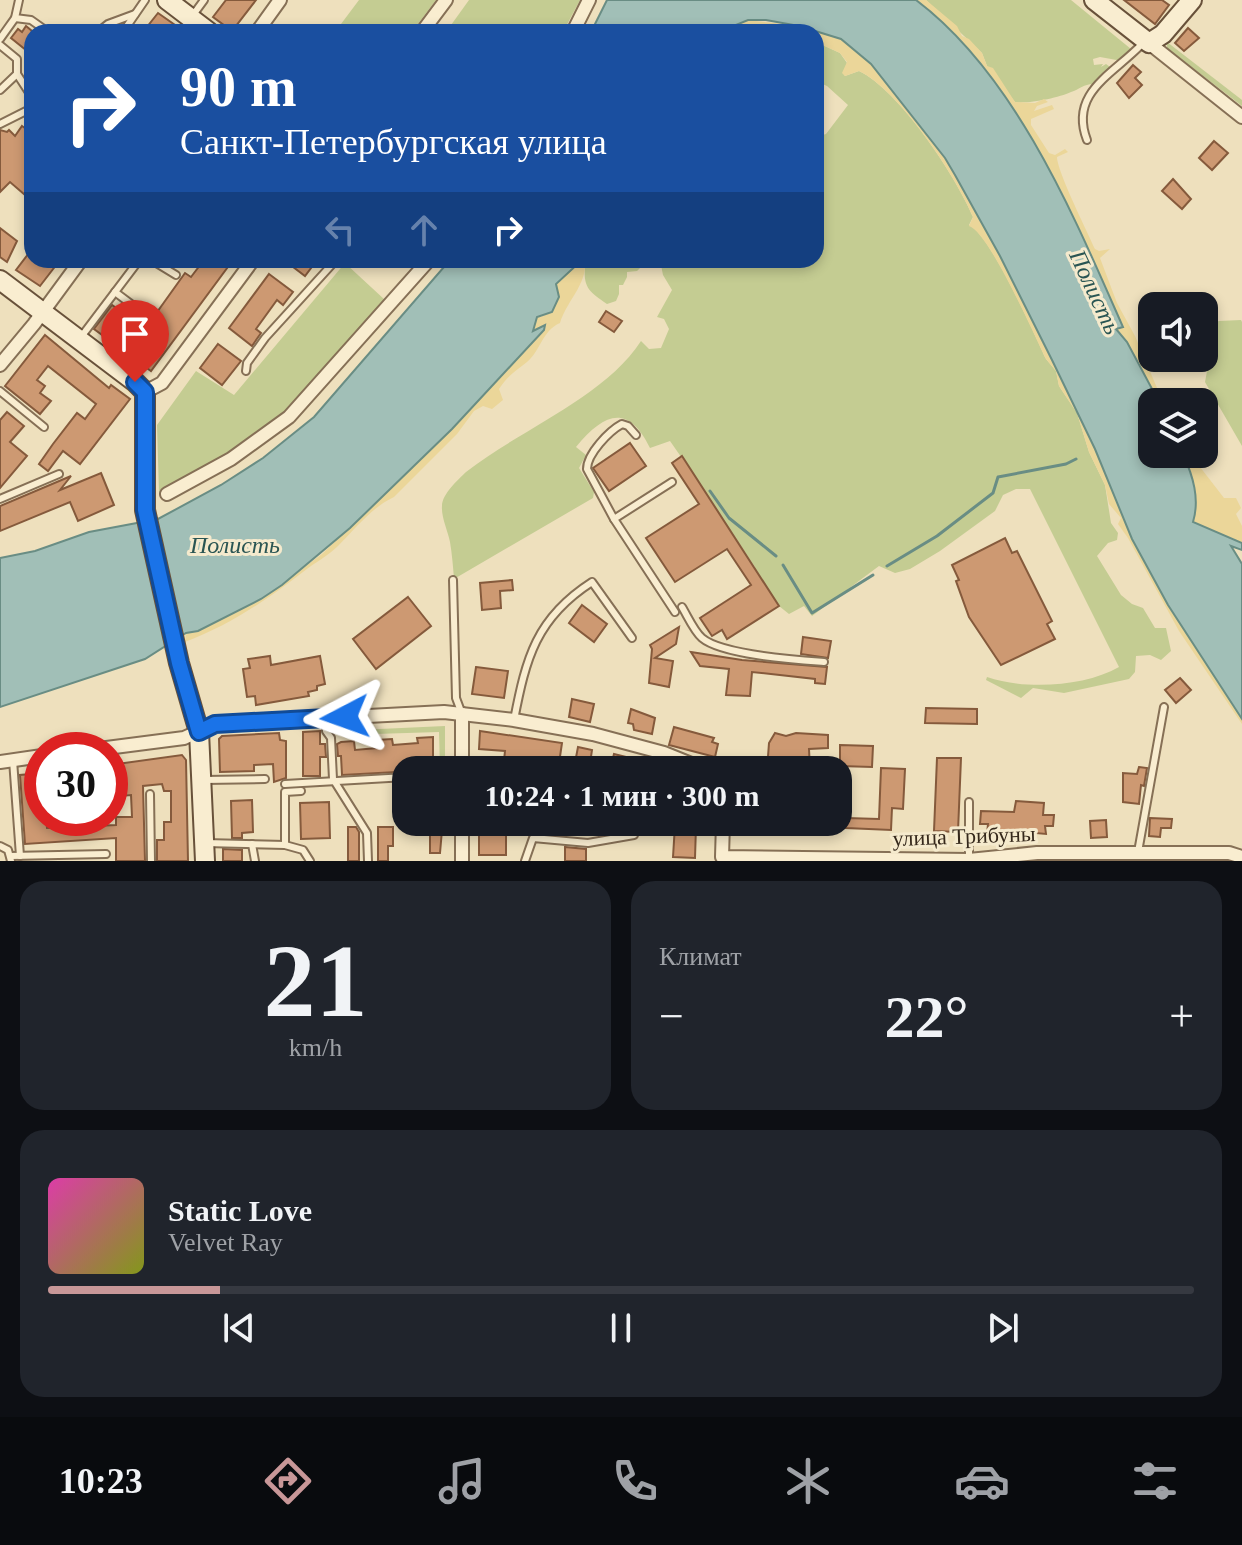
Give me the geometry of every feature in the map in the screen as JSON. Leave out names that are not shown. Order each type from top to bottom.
[{"type":"street","points":[[167,0],[199,24]]},
{"type":"street","points":[[263,24],[280,0]]},
{"type":"street","points":[[428,24],[446,0]]},
{"type":"street","points":[[577,24],[589,0]]},
{"type":"street","points":[[1094,0],[1242,117]]},
{"type":"street","points":[[1149,43],[1163,34],[1192,0]]},
{"type":"street","points":[[3,357],[43,312],[75,268]]},
{"type":"street","points":[[145,392],[162,383],[247,268]]},
{"type":"street","points":[[167,494],[231,459],[289,417],[422,268]]},
{"type":"street","points":[[0,280],[145,392],[145,510],[179,663],[199,732],[205,852]]},
{"type":"street","points":[[128,745],[184,738],[215,724],[444,712],[593,734],[671,756]]},
{"type":"street","points":[[462,714],[462,756]]},
{"type":"street","points":[[462,836],[462,861]]},
{"type":"street","name":"улица Трибуны","points":[[723,836],[722,859],[969,860],[1037,853],[1138,852],[1233,857]]},
{"type":"lane","points":[[0,39],[15,18],[19,0]]},
{"type":"lane","points":[[128,24],[145,0]]},
{"type":"lane","points":[[191,18],[204,0]]},
{"type":"lane","points":[[108,24],[135,14]]},
{"type":"lane","points":[[15,18],[37,24]]},
{"type":"lane","points":[[1087,140],[1081,113],[1087,96],[1141,45],[1149,43]]},
{"type":"lane","points":[[0,45],[17,59],[17,74],[24,85]]},
{"type":"lane","points":[[0,90],[17,74]]},
{"type":"lane","points":[[0,124],[24,112]]},
{"type":"lane","points":[[79,339],[133,268]]},
{"type":"lane","points":[[164,268],[176,275]]},
{"type":"lane","points":[[246,371],[247,363],[265,338],[329,268]]},
{"type":"lane","points":[[115,292],[139,310]]},
{"type":"lane","points":[[0,391],[44,427]]},
{"type":"lane","points":[[636,435],[622,424],[612,429],[587,462],[587,469],[614,519],[675,612]]},
{"type":"lane","points":[[0,499],[59,474]]},
{"type":"lane","points":[[614,519],[672,482]]},
{"type":"lane","points":[[453,580],[456,698],[462,714]]},
{"type":"lane","points":[[514,720],[525,665],[537,639],[557,610],[575,593],[592,582],[632,638]]},
{"type":"lane","points":[[682,607],[699,636],[706,641],[755,656],[824,662]]},
{"type":"lane","points":[[1138,852],[1164,707]]},
{"type":"lane","points":[[326,719],[326,731],[331,738],[333,779],[367,833],[368,861]]},
{"type":"lane","points":[[6,761],[20,856]]},
{"type":"lane","points":[[285,784],[392,777]]},
{"type":"lane","points":[[203,780],[265,779]]},
{"type":"lane","points":[[285,845],[285,792],[301,791]]},
{"type":"lane","points":[[150,794],[151,861]]},
{"type":"lane","points":[[969,802],[969,860]]},
{"type":"lane","points":[[525,861],[533,838],[588,843],[628,836]]},
{"type":"lane","points":[[252,844],[255,861]]},
{"type":"lane","points":[[205,852],[252,844],[285,845],[303,850],[310,861]]},
{"type":"lane","points":[[0,846],[8,850],[11,859],[20,856],[106,854]]},
{"type":"lane","points":[[79,855],[87,861]]},
{"type":"green space","points":[[359,0],[436,0],[418,24],[341,24]]},
{"type":"green space","points":[[469,0],[580,0],[567,24],[452,24]]},
{"type":"green space","points":[[926,0],[1071,0],[1131,49],[1122,61],[1100,57],[1093,59],[1094,65],[1103,64],[1101,67],[1106,64],[1113,69],[1095,84],[1051,98],[1015,102],[987,66],[982,53]]},
{"type":"green space","points":[[1167,42],[1242,100],[1242,106],[1167,48]]},
{"type":"green space","points":[[824,46],[840,53],[847,63],[843,73],[845,76],[859,71],[875,81],[925,136],[965,200],[973,217],[969,225],[978,232],[999,264],[1046,359],[1056,371],[1059,386],[1077,413],[1089,452],[1105,485],[1111,523],[1118,533],[1117,540],[1108,543],[1097,556],[1121,595],[1143,608],[1155,628],[1166,628],[1171,651],[1161,660],[1150,655],[1136,656],[1135,672],[1129,679],[1064,693],[1033,688],[1021,698],[986,680],[987,677],[1019,684],[1054,684],[1089,679],[1119,667],[1030,489],[1016,489],[1003,495],[995,511],[910,569],[895,573],[879,566],[812,616],[804,606],[789,614],[779,606],[757,571],[745,575],[755,567],[709,498],[699,504],[692,494],[702,487],[670,441],[650,448],[642,434],[624,419],[615,418],[596,426],[576,447],[586,455],[579,468],[594,492],[593,498],[454,579],[442,510],[447,492],[466,472],[487,457],[606,380],[641,341],[649,349],[661,348],[669,329],[664,319],[657,317],[672,290],[662,268],[824,268],[824,135],[848,105],[824,85]]},
{"type":"green space","points":[[341,268],[350,268],[385,300],[281,416],[226,456],[159,493],[157,425],[196,371],[234,395]]},
{"type":"green space","points":[[585,268],[640,268],[627,272],[623,285],[619,285],[616,301],[607,304],[587,285]]},
{"type":"green space","points":[[1219,321],[1242,322],[1242,446],[1218,404],[1218,388],[1208,388],[1205,382],[1207,372],[1218,372]]},
{"type":"green space","points":[[445,726],[445,756],[440,756],[439,732],[343,735],[336,731]]},
{"type":"sand","points":[[916,0],[926,0],[957,26],[962,36],[982,53],[987,66],[993,68],[1015,102],[1035,103],[1044,99],[1048,102],[1037,106],[1034,111],[1052,105],[1054,109],[1031,119],[1031,125],[1049,153],[1055,155],[1065,149],[1068,152],[1057,157],[1058,164],[1095,249],[1110,249],[1100,258],[1117,303],[1138,343],[1138,363],[1116,328],[1119,318],[1101,276],[1036,146],[982,65],[951,30]]},
{"type":"sand","points":[[748,20],[782,24],[738,24]]},
{"type":"sand","points":[[824,34],[841,39],[871,64],[945,158],[1000,256],[1052,360],[1095,449],[1132,539],[1168,605],[1242,719],[1242,724],[1179,631],[1118,524],[1121,518],[1109,504],[1105,485],[1089,452],[1077,413],[1059,386],[1056,371],[1046,359],[999,264],[978,232],[969,226],[973,217],[954,180],[925,136],[891,96],[859,71],[845,76],[842,73],[847,62],[840,53],[824,46]]},
{"type":"sand","points":[[573,268],[585,268],[560,323],[549,331],[532,357],[502,384],[499,389],[503,400],[492,409],[483,406],[474,411],[457,434],[394,497],[371,512],[330,553],[247,612],[185,642],[186,633],[198,631],[261,599],[322,554],[452,429],[544,330],[532,332],[537,317],[544,316],[556,284]]},
{"type":"sand","points":[[1143,372],[1150,372],[1157,388],[1152,388]]},
{"type":"sand","points":[[1185,468],[1201,468],[1224,498],[1236,498],[1241,508],[1236,514],[1242,526],[1242,543],[1193,522]]},
{"type":"water","points":[[607,0],[916,0],[951,30],[982,65],[1010,104],[1059,189],[1123,327],[1116,329],[1138,363],[1138,372],[1143,372],[1152,388],[1138,388],[1138,468],[1189,468],[1196,505],[1193,522],[1242,543],[1242,550],[1231,546],[1242,564],[1242,719],[1168,605],[1132,539],[1095,449],[1052,360],[1000,256],[945,158],[871,64],[841,39],[824,34],[824,24],[748,20],[738,24],[595,24]]},
{"type":"water","name":"Полисть","points":[[443,268],[573,268],[556,284],[559,297],[552,312],[537,317],[533,331],[545,325],[544,330],[452,429],[350,528],[282,585],[198,631],[186,633],[145,659],[0,707],[0,558],[35,551],[89,532],[158,519],[263,458],[314,417]]},
{"type":"building","points":[[226,0],[256,0],[237,24],[222,24],[213,17]]},
{"type":"building","points":[[1124,0],[1162,0],[1169,5],[1155,24]]},
{"type":"building","points":[[158,13],[174,24],[149,24]]},
{"type":"building","points":[[1188,28],[1199,38],[1184,51],[1175,43]]},
{"type":"building","points":[[18,29],[22,32],[24,29],[24,49],[11,38]]},
{"type":"building","points":[[1133,65],[1141,72],[1135,78],[1142,85],[1129,98],[1117,83]]},
{"type":"building","points":[[24,127],[24,194],[10,182],[0,192],[0,130],[9,130],[15,136]]},
{"type":"building","points":[[1214,141],[1228,153],[1212,170],[1199,158]]},
{"type":"building","points":[[1173,179],[1191,199],[1182,209],[1162,191]]},
{"type":"building","points":[[0,228],[17,241],[7,262],[0,257]]},
{"type":"building","points":[[24,260],[24,268],[54,268],[40,286],[16,270]]},
{"type":"building","points":[[198,268],[227,268],[151,371],[94,329],[112,305],[132,320],[128,325],[145,337],[159,318],[155,315],[185,273],[191,277]]},
{"type":"building","points":[[294,268],[311,268],[305,276]]},
{"type":"building","points":[[269,274],[293,292],[283,305],[277,300],[256,329],[261,333],[252,346],[229,328]]},
{"type":"building","points":[[606,311],[622,321],[614,332],[599,322]]},
{"type":"building","points":[[45,335],[109,388],[111,385],[130,399],[80,464],[63,451],[48,471],[39,464],[53,444],[77,413],[85,419],[96,404],[48,366],[37,380],[45,386],[40,393],[51,401],[40,414],[5,386]]},
{"type":"building","points":[[218,344],[241,361],[222,385],[200,368]]},
{"type":"building","points":[[7,412],[24,426],[10,442],[27,456],[0,488],[0,420]]},
{"type":"building","points":[[630,443],[646,466],[609,491],[593,468]]},
{"type":"building","points":[[682,456],[779,606],[727,639],[722,630],[712,636],[700,618],[751,585],[727,549],[675,582],[646,538],[699,504],[672,463]]},
{"type":"building","points":[[101,473],[114,505],[78,521],[70,502],[0,531],[0,506],[71,476],[60,490]]},
{"type":"building","points":[[1005,538],[1012,553],[1017,551],[1052,621],[1047,624],[1055,639],[1001,665],[969,617],[952,565]]},
{"type":"building","points":[[512,580],[513,590],[500,591],[501,608],[482,610],[480,583]]},
{"type":"building","points":[[408,597],[431,626],[376,669],[353,639]]},
{"type":"building","points":[[582,605],[607,624],[594,642],[569,623]]},
{"type":"building","points":[[679,627],[676,644],[655,658],[673,661],[669,687],[649,683],[650,645]]},
{"type":"building","points":[[803,637],[831,641],[828,658],[801,654]]},
{"type":"building","points":[[691,652],[827,667],[825,684],[815,683],[815,679],[752,672],[750,696],[726,695],[729,669],[700,666]]},
{"type":"building","points":[[270,656],[271,665],[320,656],[325,684],[308,692],[309,696],[256,705],[255,696],[247,697],[243,669],[250,668],[248,659]]},
{"type":"building","points":[[476,667],[508,671],[504,698],[472,694]]},
{"type":"building","points":[[1180,678],[1191,690],[1176,703],[1165,690]]},
{"type":"building","points":[[572,699],[594,704],[590,722],[569,717]]},
{"type":"building","points":[[926,708],[977,709],[977,724],[925,723]]},
{"type":"building","points":[[631,709],[655,718],[652,734],[634,730],[633,724],[628,723]]},
{"type":"building","points":[[674,727],[714,738],[712,742],[718,744],[715,756],[669,745]]},
{"type":"building","points":[[320,731],[320,744],[325,744],[326,757],[320,757],[320,776],[303,776],[303,732]]},
{"type":"building","points":[[480,731],[562,743],[560,756],[504,756],[505,751],[479,749]]},
{"type":"building","points":[[279,733],[280,740],[286,741],[286,778],[274,782],[273,764],[254,765],[254,771],[220,772],[219,739],[222,736]]},
{"type":"building","points":[[775,733],[786,736],[796,733],[828,735],[828,748],[809,749],[809,756],[768,756],[769,743]]},
{"type":"building","points":[[433,737],[433,756],[392,756],[392,772],[342,775],[337,744],[341,742],[354,741],[355,750],[377,748],[377,740],[392,739],[393,745],[418,743],[417,738]]},
{"type":"building","points":[[840,745],[873,746],[872,767],[852,766],[852,756],[840,756]]},
{"type":"building","points":[[578,747],[592,750],[591,756],[576,756]]},
{"type":"building","points":[[182,755],[186,760],[188,861],[157,861],[157,840],[164,840],[164,822],[171,822],[171,791],[164,791],[162,784],[143,786],[145,861],[116,861],[116,838],[25,844],[24,836],[128,836],[128,817],[132,817],[128,762]]},
{"type":"building","points":[[937,758],[961,758],[958,832],[934,831]]},
{"type":"building","points":[[1139,767],[1147,768],[1139,804],[1123,802],[1123,773],[1137,774]]},
{"type":"building","points":[[881,768],[905,769],[903,809],[892,808],[891,830],[852,828],[852,818],[879,819]]},
{"type":"building","points":[[20,775],[24,775],[24,830]]},
{"type":"building","points":[[252,800],[253,832],[242,833],[242,838],[232,838],[231,801]]},
{"type":"building","points":[[1016,801],[1044,803],[1043,815],[1054,815],[1053,826],[1045,826],[1046,834],[1012,831],[1012,834],[987,834],[988,824],[980,824],[981,811],[1014,812]]},
{"type":"building","points":[[329,802],[330,838],[301,839],[300,803]]},
{"type":"building","points":[[1150,818],[1172,819],[1171,828],[1161,828],[1160,837],[1149,836]]},
{"type":"building","points":[[1106,820],[1107,837],[1091,838],[1090,821]]},
{"type":"building","points":[[348,827],[356,827],[359,832],[359,861],[348,861]]},
{"type":"building","points":[[378,827],[392,827],[393,846],[388,846],[388,861],[378,861]]},
{"type":"building","points":[[430,836],[441,836],[440,853],[430,853]]},
{"type":"building","points":[[479,836],[506,836],[506,855],[479,855]]},
{"type":"building","points":[[674,836],[696,836],[695,858],[673,857]]},
{"type":"building","points":[[565,847],[586,849],[586,861],[565,861]]},
{"type":"building","points":[[223,849],[242,850],[242,861],[223,861]]},
{"type":"waterway","points":[[887,566],[937,536],[993,493],[998,477],[1066,464],[1076,459]]},
{"type":"waterway","points":[[710,491],[729,518],[776,556]]},
{"type":"waterway","points":[[783,565],[812,613],[873,575]]},
{"type":"route","points":[[135,382],[145,392],[145,510],[179,663],[199,732],[215,724],[345,717]]}]
